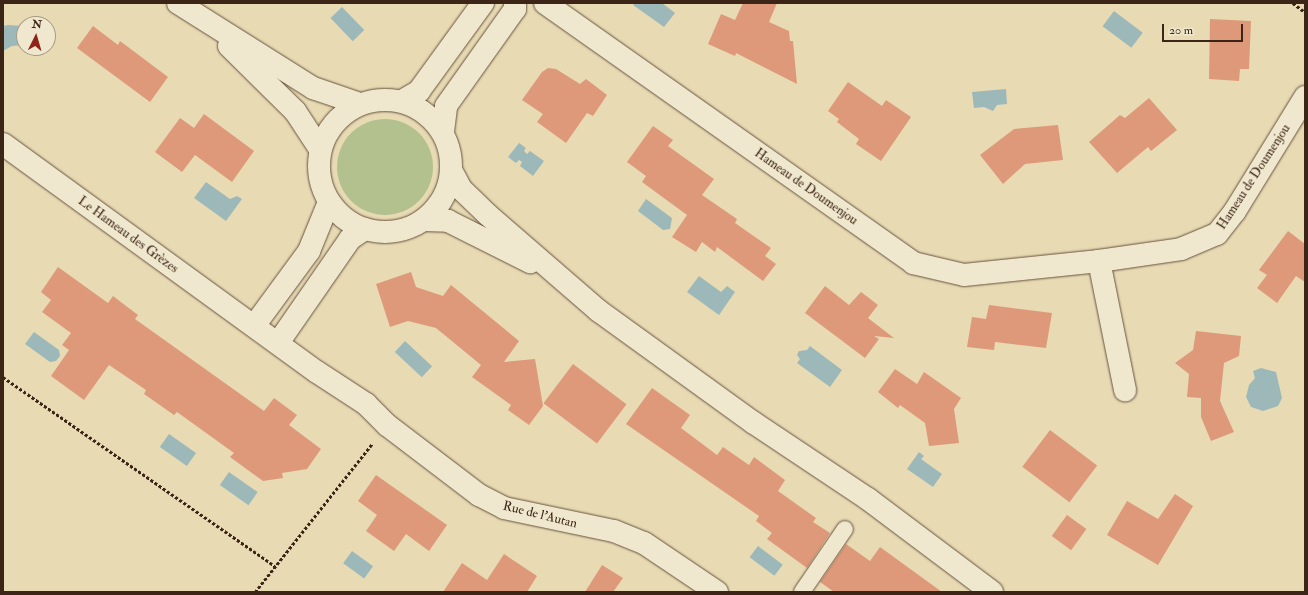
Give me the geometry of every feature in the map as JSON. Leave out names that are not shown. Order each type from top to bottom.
[{"type":"street","points":[[178,3],[207,24],[313,88],[360,104]]},
{"type":"street","points":[[402,101],[419,92],[484,3]]},
{"type":"street","points":[[443,132],[446,106],[515,9],[515,3]]},
{"type":"street","name":"Hameau de Doumenjou","points":[[545,3],[913,263],[964,275],[1099,261],[1180,249],[1217,234],[1235,211],[1305,97]]},
{"type":"street","points":[[207,24],[295,111],[320,149]]},
{"type":"street","points":[[424,220],[443,199],[452,172],[452,158],[443,132],[425,112],[402,101],[388,99],[360,104],[335,122],[320,149],[318,168],[321,186],[329,202],[339,214],[365,229],[386,232],[399,230],[424,220],[448,221],[561,277]]},
{"type":"street","name":"Le Hameau des Grèzes","points":[[3,144],[317,372]]},
{"type":"street","points":[[452,172],[461,189],[474,202],[599,310],[754,424],[868,500],[992,592]]},
{"type":"street","points":[[254,326],[309,251],[329,202]]},
{"type":"street","points":[[278,344],[350,239],[365,229]]},
{"type":"street","points":[[1099,261],[1125,390]]},
{"type":"street","name":"Rue de l'Autan","points":[[317,372],[366,404],[387,425],[479,495],[504,508],[614,532],[644,543],[717,592]]},
{"type":"lane","points":[[802,592],[845,530]]},
{"type":"path","points":[[1293,3],[1305,12]]},
{"type":"path","points":[[3,377],[275,566]]},
{"type":"path","points":[[255,592],[387,425]]},
{"type":"green space","points":[[385,119],[403,123],[412,127],[419,133],[425,140],[429,149],[433,167],[429,185],[425,194],[419,201],[412,207],[403,211],[385,215],[367,211],[358,207],[351,201],[345,194],[341,185],[337,167],[341,149],[345,140],[351,133],[358,127],[367,123]]},
{"type":"water","points":[[635,3],[662,3],[675,13],[664,27],[633,5]]},
{"type":"water","points":[[342,7],[364,30],[353,41],[330,18]]},
{"type":"water","points":[[1114,11],[1143,33],[1131,48],[1103,26]]},
{"type":"water","points":[[3,26],[16,26],[16,46],[12,46],[3,51]]},
{"type":"water","points":[[1006,89],[1007,104],[997,105],[993,111],[984,107],[974,108],[972,92]]},
{"type":"water","points":[[519,143],[526,148],[524,151],[527,154],[530,151],[544,161],[533,176],[520,166],[522,162],[519,160],[516,163],[508,157]]},
{"type":"water","points":[[206,182],[230,199],[237,196],[242,199],[226,221],[194,198]]},
{"type":"water","points":[[646,199],[672,218],[670,229],[663,230],[638,211]]},
{"type":"water","points":[[699,276],[721,292],[727,286],[735,292],[719,315],[687,292]]},
{"type":"water","points":[[34,332],[59,350],[60,356],[56,361],[50,362],[25,344]]},
{"type":"water","points":[[405,341],[432,366],[422,377],[395,352]]},
{"type":"water","points":[[810,346],[842,370],[830,387],[797,363],[800,359],[797,355],[799,351],[807,350]]},
{"type":"water","points":[[1261,368],[1276,372],[1282,398],[1278,406],[1263,411],[1251,407],[1246,397],[1249,385],[1255,378],[1253,371]]},
{"type":"water","points":[[169,434],[196,453],[187,466],[160,447]]},
{"type":"water","points":[[919,452],[924,456],[921,459],[942,474],[933,487],[907,469]]},
{"type":"water","points":[[229,472],[258,492],[248,505],[220,485]]},
{"type":"water","points":[[758,546],[783,565],[774,576],[750,557]]},
{"type":"water","points":[[352,551],[373,566],[364,578],[343,563]]},
{"type":"building","points":[[743,3],[777,3],[769,22],[789,31],[790,41],[793,41],[797,84],[736,53],[735,56],[708,44],[721,14],[735,20]]},
{"type":"building","points":[[1210,19],[1251,21],[1249,69],[1240,69],[1239,81],[1209,79]]},
{"type":"building","points":[[93,26],[118,45],[120,41],[168,77],[150,102],[77,48]]},
{"type":"building","points":[[548,68],[556,69],[580,84],[586,79],[607,95],[593,116],[587,113],[566,143],[537,122],[543,114],[522,100],[542,72]]},
{"type":"building","points":[[848,82],[882,106],[886,100],[911,117],[881,161],[856,144],[859,139],[837,122],[839,119],[828,111]]},
{"type":"building","points":[[1149,98],[1177,130],[1151,151],[1148,147],[1117,173],[1089,142],[1120,115],[1125,118]]},
{"type":"building","points":[[204,114],[254,151],[232,182],[195,155],[182,172],[155,152],[180,118],[194,128]]},
{"type":"building","points":[[1058,125],[1063,160],[1025,164],[1003,184],[980,155],[1014,129]]},
{"type":"building","points":[[653,126],[673,140],[668,146],[714,179],[702,195],[737,219],[735,223],[771,248],[765,256],[776,264],[763,281],[717,247],[715,252],[702,242],[696,252],[672,237],[687,215],[642,182],[646,176],[627,162]]},
{"type":"building","points":[[1288,231],[1305,244],[1305,282],[1296,276],[1277,303],[1257,288],[1267,275],[1259,270]]},
{"type":"building","points":[[58,267],[108,303],[113,296],[138,315],[135,319],[264,411],[274,398],[297,415],[289,425],[321,449],[307,469],[282,473],[283,478],[263,481],[230,457],[234,453],[177,412],[174,415],[144,394],[146,390],[109,365],[84,400],[51,376],[69,350],[62,345],[71,333],[42,312],[51,300],[41,292]]},
{"type":"building","points":[[411,272],[416,287],[443,296],[451,285],[519,341],[504,362],[535,359],[543,406],[529,425],[508,410],[511,405],[472,377],[481,365],[436,328],[408,321],[390,327],[376,284]]},
{"type":"building","points":[[825,286],[849,305],[861,292],[869,298],[878,305],[868,318],[894,338],[874,336],[879,339],[865,358],[805,313]]},
{"type":"building","points":[[989,305],[1052,313],[1046,348],[995,342],[994,350],[967,347],[972,317],[986,319]]},
{"type":"building","points":[[1196,331],[1241,336],[1239,356],[1224,363],[1220,401],[1234,432],[1211,441],[1201,417],[1201,398],[1187,397],[1189,374],[1175,363],[1193,350]]},
{"type":"building","points":[[573,364],[627,404],[597,443],[544,403]]},
{"type":"building","points":[[895,369],[917,384],[924,372],[961,398],[954,409],[959,443],[929,446],[925,423],[900,405],[898,408],[878,392]]},
{"type":"building","points":[[652,388],[690,415],[681,428],[717,455],[723,447],[749,465],[754,457],[785,480],[778,491],[816,518],[813,522],[830,533],[807,568],[767,539],[772,533],[756,521],[759,516],[626,424]]},
{"type":"building","points":[[1050,430],[1097,466],[1069,502],[1022,467]]},
{"type":"building","points":[[376,475],[447,525],[429,551],[406,534],[394,551],[366,531],[377,515],[358,501]]},
{"type":"building","points":[[1175,494],[1193,506],[1158,565],[1107,535],[1127,501],[1158,519]]},
{"type":"building","points":[[1067,515],[1086,529],[1071,550],[1052,536]]},
{"type":"building","points":[[846,544],[870,561],[880,547],[942,592],[834,592],[820,582]]},
{"type":"building","points":[[504,554],[537,576],[527,592],[443,592],[462,563],[487,580]]},
{"type":"building","points":[[602,565],[623,578],[613,592],[585,592]]}]
